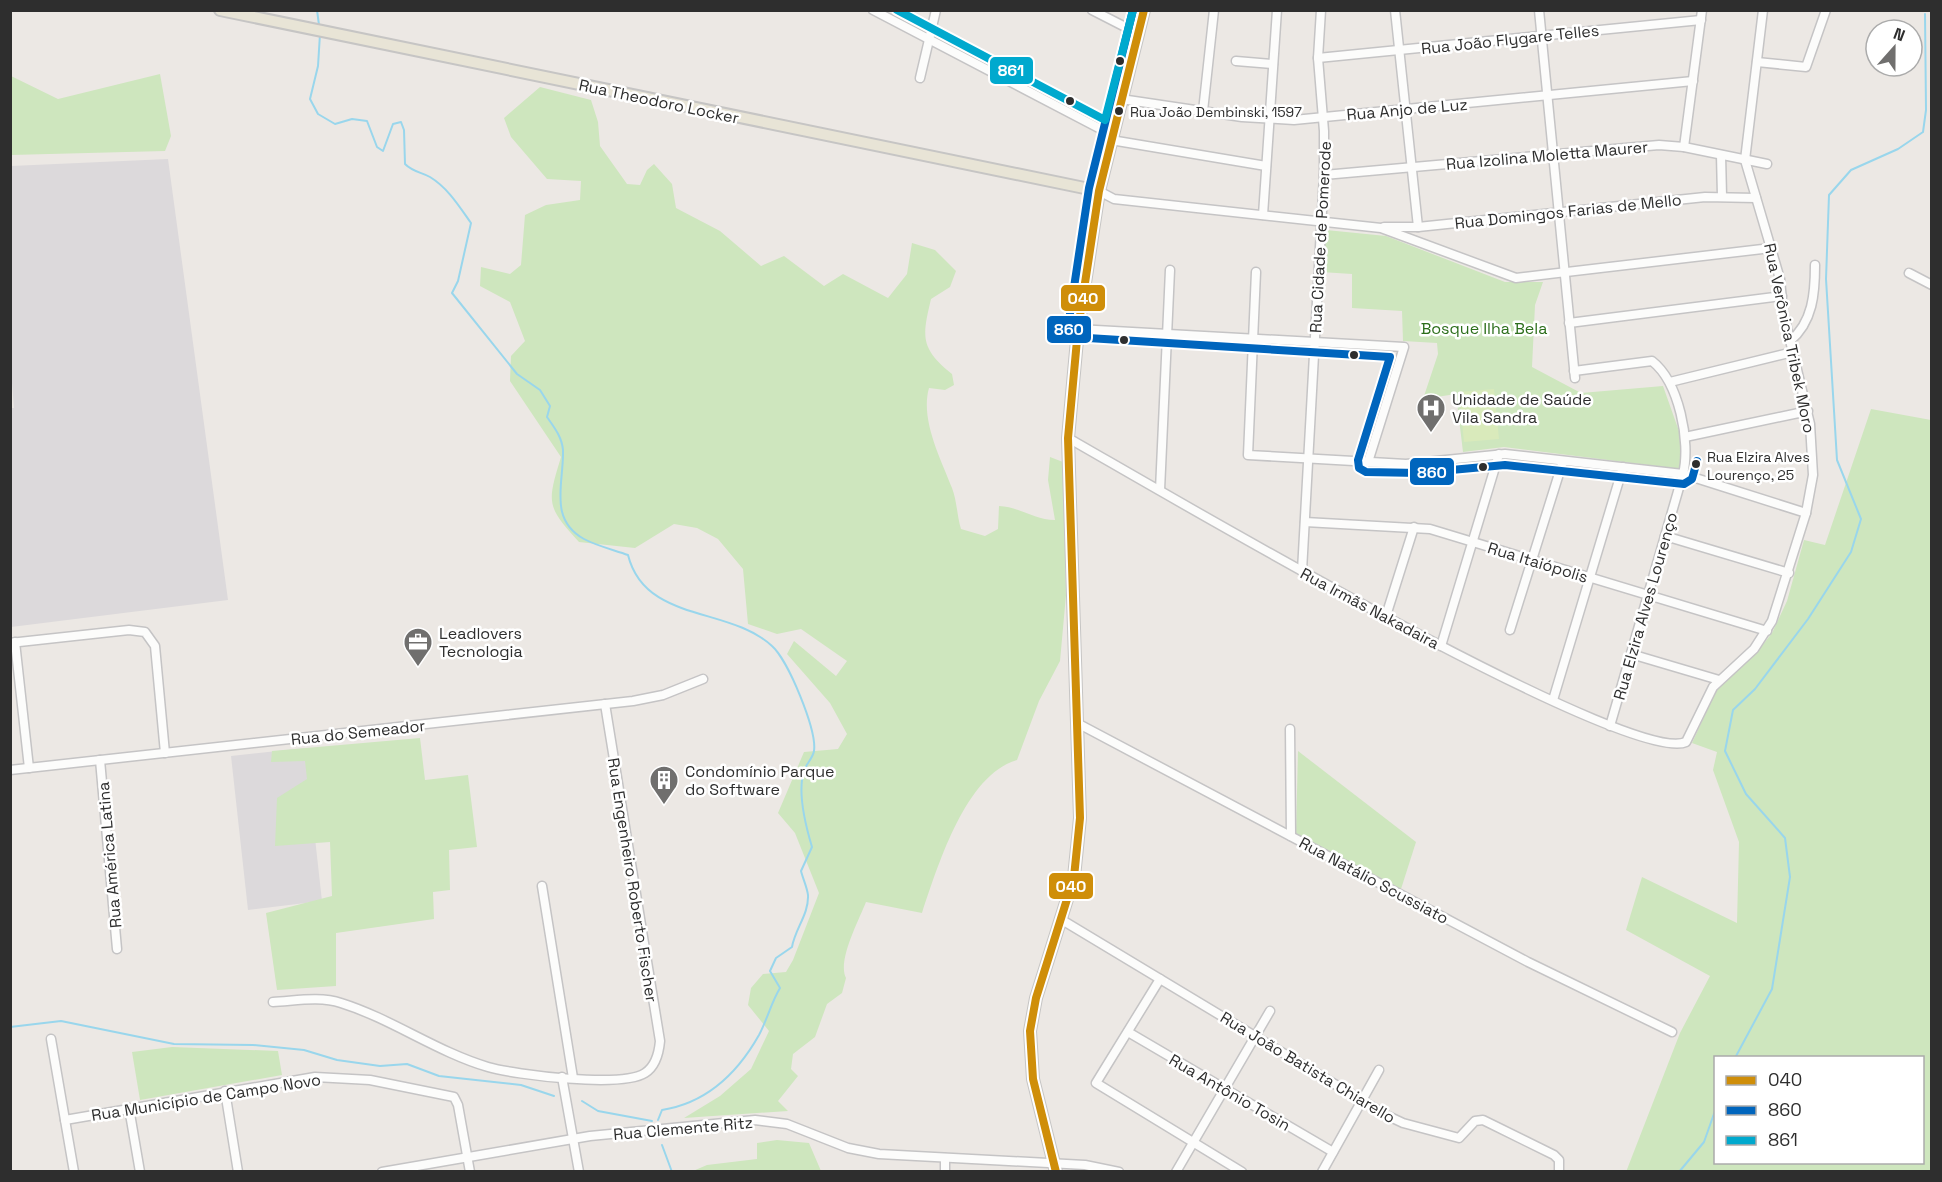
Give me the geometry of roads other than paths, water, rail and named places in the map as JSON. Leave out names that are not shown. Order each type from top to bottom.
[{"type":"main road","name":"Rua Theodoro Locker","points":[[220,10],[251,14],[328,33],[1099,191]]},
{"type":"main road","points":[[1055,1168],[1033,1080],[1029,1047],[1036,998],[1074,877],[1079,836],[1068,438],[1078,329],[1099,191],[1144,10]]},
{"type":"street","points":[[873,10],[1112,137],[1266,166]]},
{"type":"street","points":[[920,78],[936,10]]},
{"type":"street","points":[[1092,10],[1137,33]]},
{"type":"street","points":[[1203,111],[1214,10]]},
{"type":"street","points":[[1263,215],[1276,10]]},
{"type":"street","name":"Rua Cidade de Pomerode","points":[[1302,571],[1324,176],[1323,117],[1318,58],[1321,10]]},
{"type":"street","points":[[1395,10],[1418,227]]},
{"type":"street","points":[[1539,10],[1574,374],[1648,360],[1661,369],[1670,382],[1793,352]]},
{"type":"street","points":[[1684,147],[1702,10]]},
{"type":"street","name":"Rua Verônica Tribek Moro","points":[[1686,742],[1709,693],[1719,680],[1754,649],[1767,631],[1789,573],[1806,513],[1814,462],[1808,411],[1790,341],[1782,296],[1771,248],[1745,160],[1763,10]]},
{"type":"street","points":[[1757,62],[1806,67],[1826,10]]},
{"type":"street","name":"Rua João Flygare Telles","points":[[1318,58],[1701,20]]},
{"type":"street","points":[[1236,61],[1273,64]]},
{"type":"street","name":"Rua Anjo de Luz","points":[[1121,99],[1269,120],[1323,117],[1693,81]]},
{"type":"street","name":"Rua Izolina Moletta Maurer","points":[[1324,176],[1646,146],[1684,147],[1767,164]]},
{"type":"street","points":[[1721,155],[1722,196]]},
{"type":"street","points":[[1099,191],[1114,199],[1381,228],[1509,277],[1524,279],[1771,248]]},
{"type":"street","name":"Rua Domingos Farias de Mello","points":[[1381,228],[1418,227],[1722,196],[1756,198]]},
{"type":"street","points":[[1790,341],[1801,332],[1807,320],[1814,288],[1815,265]]},
{"type":"street","points":[[1160,490],[1170,270]]},
{"type":"street","points":[[1256,272],[1248,455],[1418,464],[1499,454],[1683,474],[1806,513]]},
{"type":"street","points":[[1909,273],[1932,285]]},
{"type":"street","points":[[1569,323],[1782,296]]},
{"type":"street","points":[[1078,329],[1404,346],[1368,462]]},
{"type":"street","name":"Rua Elzira Alves Lourenço","points":[[1610,726],[1687,458],[1685,437],[1670,382]]},
{"type":"street","points":[[1685,437],[1808,411]]},
{"type":"street","name":"Rua Irmãs Nakadaira","points":[[1068,438],[1385,618],[1441,646],[1610,726],[1674,744],[1686,742]]},
{"type":"street","points":[[1441,646],[1499,454]]},
{"type":"street","points":[[1510,630],[1563,461]]},
{"type":"street","points":[[1553,700],[1623,467]]},
{"type":"street","name":"Rua Itaiópolis","points":[[1305,522],[1414,527],[1472,542],[1767,631]]},
{"type":"street","points":[[1385,618],[1414,527]]},
{"type":"street","points":[[1665,536],[1789,573]]},
{"type":"street","points":[[29,768],[13,643],[129,630],[145,632],[155,646],[165,753]]},
{"type":"street","points":[[1631,654],[1719,680]]},
{"type":"street","name":"Rua do Semeador","points":[[10,770],[605,704],[663,695],[703,679]]},
{"type":"street","name":"Rua Engenheiro Roberto Fischer","points":[[573,1078],[611,1080],[638,1077],[649,1070],[657,1056],[660,1041],[605,704]]},
{"type":"street","name":"Rua Natálio Scussiato","points":[[1077,723],[1536,966],[1672,1032]]},
{"type":"street","points":[[1290,729],[1291,836]]},
{"type":"street","name":"Rua América Latina","points":[[100,760],[117,949]]},
{"type":"street","points":[[273,1002],[319,999],[341,1003],[488,1067],[573,1078],[542,886]]},
{"type":"street","name":"Rua João Batista Chiarello","points":[[1062,920],[1403,1123],[1455,1138],[1462,1137],[1475,1121],[1480,1119],[1554,1155],[1559,1160],[1558,1172]]},
{"type":"street","points":[[1160,979],[1096,1083],[1242,1172]]},
{"type":"street","points":[[1176,1172],[1270,1011]]},
{"type":"street","name":"Rua Antônio Tosin","points":[[1128,1032],[1333,1152]]},
{"type":"street","points":[[51,1039],[74,1172]]},
{"type":"street","points":[[1322,1172],[1378,1070]]},
{"type":"street","name":"Rua Município de Campo Novo","points":[[65,1120],[300,1078],[332,1077],[398,1084],[454,1097],[458,1105],[467,1157]]},
{"type":"street","points":[[562,1077],[579,1172]]},
{"type":"street","points":[[225,1091],[238,1172]]},
{"type":"street","points":[[129,1108],[140,1172]]},
{"type":"street","name":"Rua Clemente Ritz","points":[[382,1172],[573,1139],[765,1121],[797,1127],[863,1151],[1055,1168],[1097,1167],[1119,1172]]},
{"type":"street","points":[[467,1157],[470,1172]]},
{"type":"street","points":[[945,1158],[945,1172]]},
{"type":"waterway","points":[[317,10],[319,25]]},
{"type":"waterway","points":[[1736,1056],[1772,989],[1790,877],[1785,838],[1746,794],[1725,751],[1733,710],[1755,689],[1808,619],[1851,552],[1861,519],[1837,460],[1826,279],[1829,195],[1851,170],[1898,149],[1923,132],[1926,110],[1925,14]]},
{"type":"waterway","points":[[320,34],[318,66],[310,99],[318,114],[335,124],[352,119],[367,121],[377,147],[383,151],[393,124],[401,122],[404,130],[405,164],[442,186],[471,223],[458,281],[452,293],[517,374],[540,390],[550,406],[547,417],[559,436],[563,450],[560,499],[562,511],[573,531],[600,546],[628,555],[637,577],[652,592],[670,603],[734,624],[754,633],[772,646],[786,665],[811,728],[814,751],[804,771],[801,789],[805,820],[812,847],[801,871],[808,902],[792,947],[776,958],[770,971],[780,988],[759,1035],[730,1074],[693,1101],[662,1110],[658,1120]]},
{"type":"waterway","points":[[10,1027],[61,1021],[174,1044],[253,1045],[304,1050],[337,1060],[380,1066],[407,1064],[439,1076],[521,1085],[554,1096]]},
{"type":"waterway","points":[[582,1101],[598,1111],[652,1121]]},
{"type":"waterway","points":[[1679,1172],[1704,1142],[1714,1114]]},
{"type":"waterway","points":[[662,1145],[672,1172]]},
{"type":"place","name":"Rua João Dembinski, 1597","points":[[1119,111]]},
{"type":"place","name":"Unidade de Saúde Vila Sandra","points":[[1431,434]]},
{"type":"place","name":"Rua Elzira Alves Lourenço, 25","points":[[1696,464]]},
{"type":"place","name":"Leadlovers Tecnologia","points":[[418,668]]},
{"type":"place","name":"Condomínio Parque do Software","points":[[664,806]]},
{"type":"park label","name":"Bosque Ilha Bela","points":[[1484,328]]}]
